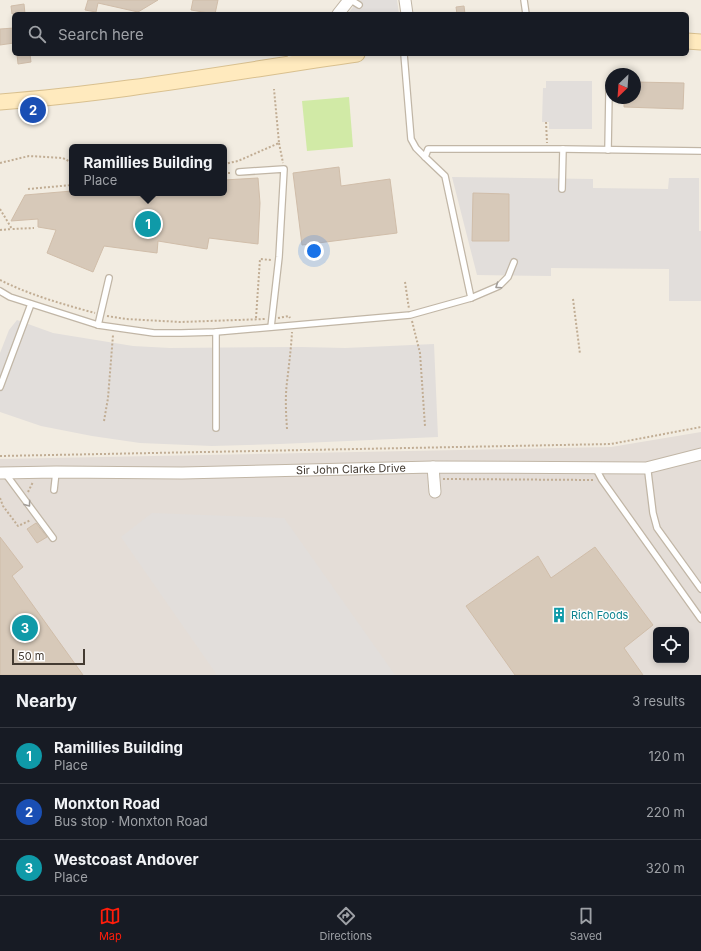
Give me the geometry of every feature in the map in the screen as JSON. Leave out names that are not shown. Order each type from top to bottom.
[{"type":"street","points":[[405,0],[407,12]]},
{"type":"street","points":[[340,12],[353,2]]},
{"type":"street","points":[[689,41],[701,42]]},
{"type":"street","points":[[0,102],[50,98],[170,84],[333,56]]},
{"type":"street","name":"Sir John Clarke Drive","points":[[2,473],[190,473],[433,467],[595,467],[647,470],[701,454]]},
{"type":"street","points":[[433,467],[435,492]]},
{"type":"lane","points":[[524,0],[526,12]]},
{"type":"lane","points":[[269,67],[288,60],[293,56]]},
{"type":"lane","points":[[404,56],[411,139],[416,148],[445,176],[471,298]]},
{"type":"lane","points":[[608,150],[609,104]]},
{"type":"lane","points":[[425,157],[428,149],[701,151]]},
{"type":"lane","points":[[562,189],[563,149]]},
{"type":"lane","points":[[239,172],[284,168],[279,257],[271,327]]},
{"type":"lane","points":[[0,291],[10,297],[98,325],[154,333],[216,332],[410,315],[471,298],[499,286],[508,277],[514,262]]},
{"type":"lane","points":[[98,325],[109,278]]},
{"type":"lane","points":[[0,387],[31,304]]},
{"type":"lane","points":[[216,332],[216,428]]},
{"type":"lane","points":[[595,467],[602,480],[701,619]]},
{"type":"lane","points":[[647,470],[653,513],[657,528],[701,589]]},
{"type":"lane","points":[[54,490],[56,472]]},
{"type":"lane","points":[[2,473],[53,538]]},
{"type":"path","points":[[274,89],[279,143],[284,168]]},
{"type":"path","points":[[546,122],[547,149]]},
{"type":"path","points":[[227,163],[238,161],[279,143]]},
{"type":"path","points":[[0,163],[29,156],[63,158],[69,161]]},
{"type":"path","points":[[28,189],[69,185]]},
{"type":"path","points":[[0,208],[12,229]]},
{"type":"path","points":[[0,230],[34,228]]},
{"type":"path","points":[[256,318],[260,259],[272,260]]},
{"type":"path","points":[[405,282],[410,315],[420,353],[425,426]]},
{"type":"path","points":[[573,299],[580,354]]},
{"type":"path","points":[[104,421],[108,398],[114,328]]},
{"type":"path","points":[[0,456],[611,444],[701,427]]},
{"type":"path","points":[[434,479],[602,480]]},
{"type":"path","points":[[28,494],[34,481]]},
{"type":"path","points":[[0,498],[3,506],[18,526],[37,517]]},
{"type":"shaded area","points":[[358,0],[397,0],[399,12],[349,12]]},
{"type":"shaded area","points":[[546,81],[592,81],[592,129],[549,129],[549,122],[542,122],[543,88],[546,88]]},
{"type":"shaded area","points":[[452,177],[593,179],[593,188],[668,189],[669,178],[699,178],[701,301],[669,301],[669,269],[551,268],[551,276],[477,275]]},
{"type":"shaded area","points":[[17,320],[53,333],[133,346],[170,348],[345,348],[434,344],[438,437],[212,446],[140,443],[92,436],[41,426],[0,412],[0,353],[9,330]]},
{"type":"shaded area","points":[[701,432],[701,675],[0,675],[0,459],[611,447]]},
{"type":"shaded area","points":[[152,513],[284,518],[395,675],[217,675],[121,537]]},
{"type":"green space","points":[[349,97],[353,147],[307,151],[302,101]]},
{"type":"building","points":[[88,0],[158,0],[138,12],[98,3],[96,12],[85,10]]},
{"type":"building","points":[[193,0],[218,0],[215,12],[191,10]]},
{"type":"building","points":[[24,4],[25,12],[12,12],[12,14],[11,6]]},
{"type":"building","points":[[464,6],[465,12],[457,12],[456,7]]},
{"type":"building","points":[[12,28],[12,43],[0,45],[0,29]]},
{"type":"building","points":[[17,56],[30,56],[31,62],[18,64]]},
{"type":"building","points":[[641,82],[684,83],[683,109],[624,107],[624,104],[641,104]]},
{"type":"building","points":[[339,167],[341,186],[390,179],[397,233],[302,245],[293,173]]},
{"type":"building","points":[[258,178],[260,203],[258,244],[209,238],[207,249],[158,241],[157,253],[104,246],[93,272],[47,253],[56,230],[38,227],[38,219],[11,221],[25,195],[69,191],[69,196],[227,196],[227,180]]},
{"type":"building","points":[[473,193],[509,194],[509,241],[472,241]]},
{"type":"building","points":[[36,523],[47,537],[37,543],[27,529]]},
{"type":"building","points":[[0,537],[23,567],[12,576],[83,675],[0,675]]},
{"type":"building","name":"Rich Foods","points":[[595,547],[653,625],[624,648],[643,675],[515,675],[466,606],[538,556],[551,578]]},
{"type":"place","name":"Monxton Road","points":[[33,110]]},
{"type":"place","name":"Ramillies Building","points":[[148,224]]},
{"type":"place","name":"Rich Foods","points":[[559,615]]},
{"type":"place","name":"Westcoast Andover","points":[[25,628]]}]
